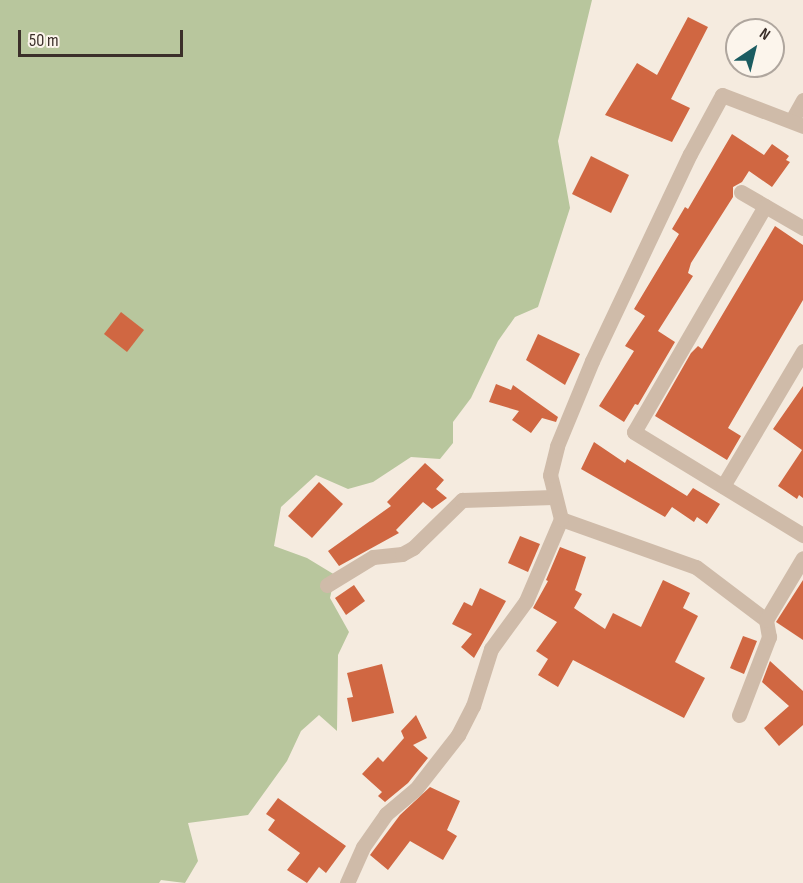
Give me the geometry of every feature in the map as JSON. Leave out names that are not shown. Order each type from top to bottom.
[{"type":"street","points":[[347,883],[363,847],[387,814],[415,790],[458,735],[473,706],[491,649],[525,601],[561,519],[553,497],[550,476],[557,446],[592,361],[690,154],[722,95],[798,123],[803,100]]},
{"type":"street","points":[[741,192],[803,228]]},
{"type":"street","points":[[765,206],[634,432],[803,535]]},
{"type":"street","points":[[723,486],[803,351]]},
{"type":"street","points":[[327,585],[373,557],[402,554],[413,548],[462,500],[553,497]]},
{"type":"street","points":[[561,519],[696,567],[766,620]]},
{"type":"street","points":[[739,715],[769,637],[766,620],[803,558]]},
{"type":"green space","points":[[0,0],[592,0],[558,141],[570,208],[538,307],[515,317],[498,341],[471,398],[453,422],[453,443],[440,459],[411,457],[373,482],[348,489],[316,475],[281,507],[274,546],[307,558],[335,575],[330,598],[349,632],[338,655],[337,731],[319,715],[301,731],[287,761],[248,815],[188,823],[198,861],[185,883],[161,880],[159,883],[0,883]]},
{"type":"building","points":[[688,17],[708,27],[671,99],[690,108],[672,142],[605,115],[637,63],[657,75]]},
{"type":"building","points":[[732,134],[764,155],[772,144],[789,156],[786,160],[790,162],[772,187],[749,171],[742,182],[733,187],[733,197],[691,263],[688,273],[693,276],[658,331],[675,342],[638,405],[635,404],[624,422],[599,406],[634,351],[625,346],[645,316],[634,309],[679,234],[672,229],[685,207],[688,209]]},
{"type":"building","points":[[591,156],[629,175],[611,213],[572,194]]},
{"type":"building","points":[[775,226],[803,245],[803,300],[728,428],[741,436],[727,460],[655,416],[691,353],[698,346],[702,349]]},
{"type":"building","points":[[121,312],[144,330],[127,352],[104,334]]},
{"type":"building","points":[[538,334],[580,354],[565,385],[526,360]]},
{"type":"building","points":[[496,384],[511,390],[513,385],[558,417],[556,422],[542,418],[531,433],[512,420],[519,411],[489,402]]},
{"type":"building","points":[[803,386],[803,498],[799,495],[797,499],[778,486],[802,450],[773,429]]},
{"type":"building","points":[[594,442],[625,463],[627,459],[687,496],[693,488],[720,504],[707,524],[697,517],[694,522],[672,507],[665,517],[581,469]]},
{"type":"building","points":[[425,463],[444,480],[436,489],[447,498],[432,509],[423,502],[396,530],[399,533],[339,566],[328,551],[391,506],[387,502]]},
{"type":"building","points":[[319,482],[343,504],[312,538],[288,516]]},
{"type":"building","points":[[520,536],[540,544],[528,572],[508,563]]},
{"type":"building","points":[[560,547],[586,557],[575,590],[582,594],[574,608],[605,629],[613,613],[641,627],[663,580],[690,593],[683,608],[698,616],[675,662],[705,678],[684,718],[573,660],[558,687],[538,675],[548,659],[536,651],[557,622],[533,608],[548,581],[546,580]]},
{"type":"building","points":[[803,580],[803,640],[776,622]]},
{"type":"building","points":[[354,585],[365,601],[346,615],[335,598]]},
{"type":"building","points":[[480,588],[506,601],[474,658],[461,647],[472,634],[452,624],[464,602],[472,606]]},
{"type":"building","points":[[743,636],[757,641],[744,674],[730,668]]},
{"type":"building","points":[[770,661],[803,691],[803,725],[779,746],[764,728],[789,706],[762,682]]},
{"type":"building","points":[[382,664],[394,713],[352,722],[347,698],[353,697],[347,673]]},
{"type":"building","points":[[416,715],[427,738],[413,745],[428,758],[408,783],[385,802],[378,796],[382,792],[362,774],[378,757],[383,762],[404,738],[401,731]]},
{"type":"building","points":[[430,787],[460,801],[447,830],[457,836],[443,860],[410,841],[388,870],[370,855],[400,815]]},
{"type":"building","points":[[278,798],[346,846],[326,873],[319,867],[307,883],[287,870],[300,853],[268,830],[275,820],[266,814]]}]
